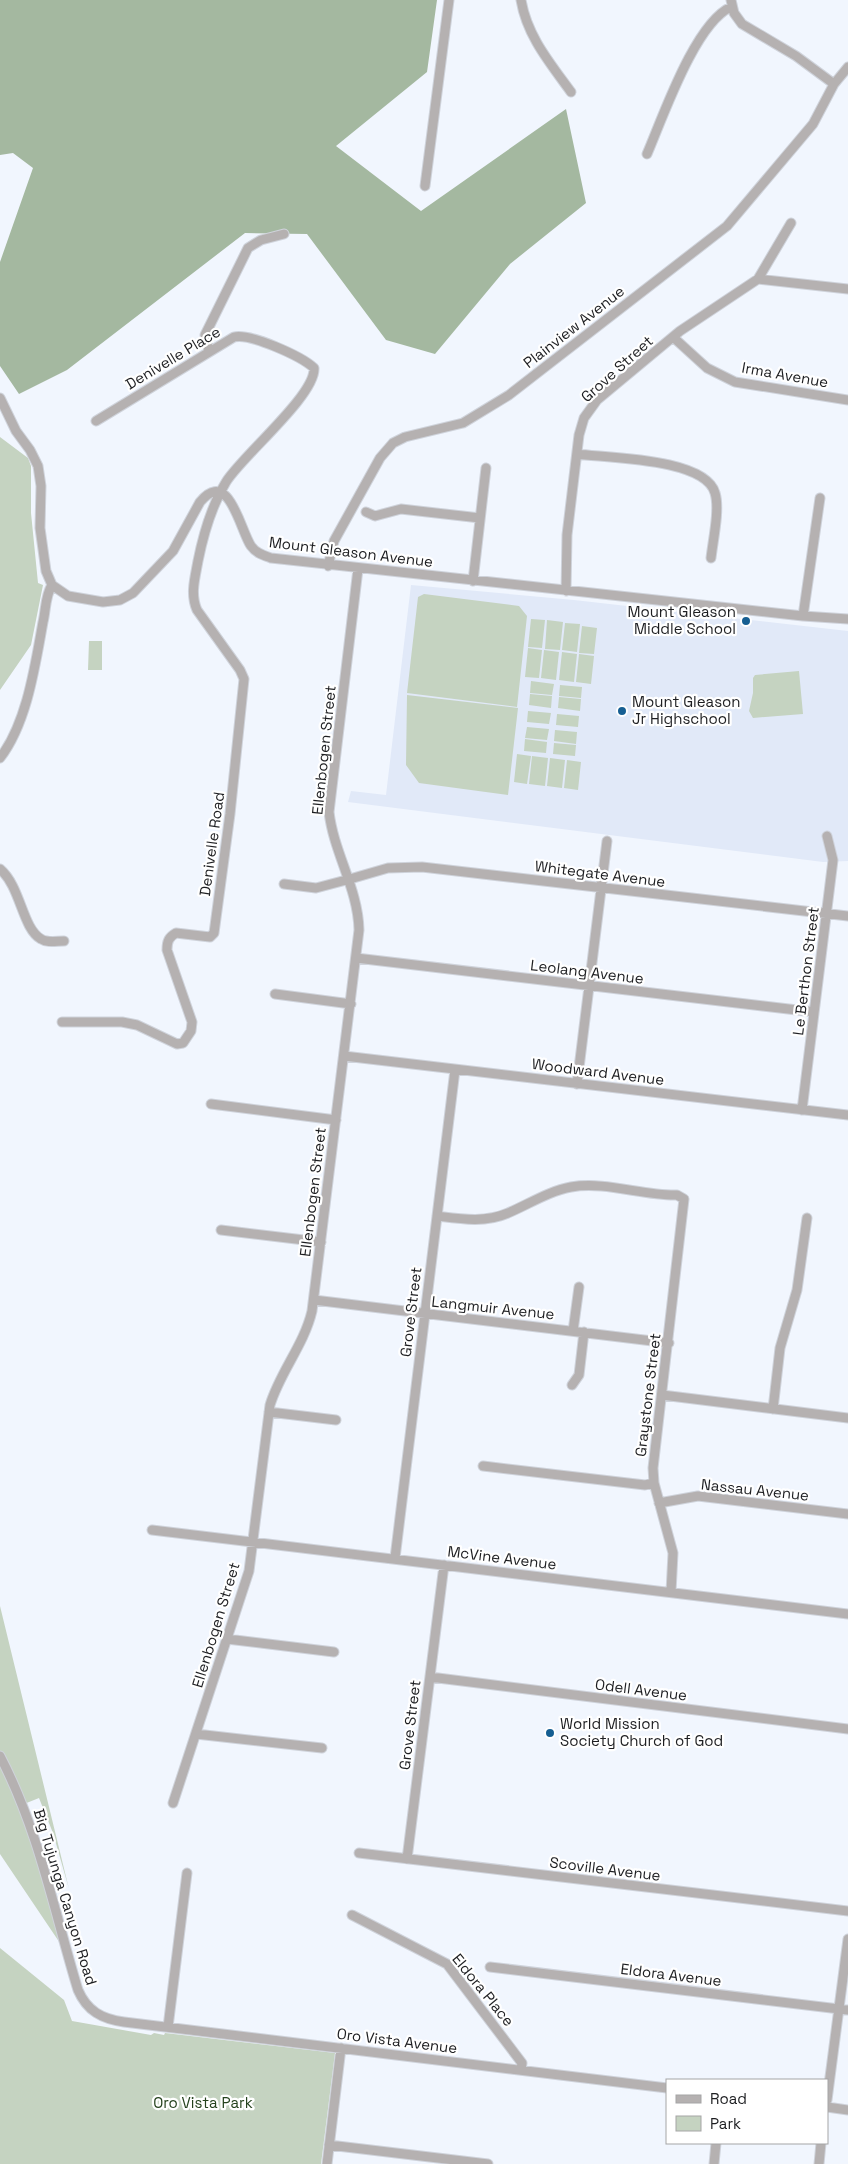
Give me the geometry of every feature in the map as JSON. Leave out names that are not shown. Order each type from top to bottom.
[{"type":"street","points":[[424,186],[449,0]]},
{"type":"street","points":[[521,0],[527,24],[570,92]]},
{"type":"street","points":[[647,154],[684,65],[712,22],[731,3],[742,24],[796,56],[834,84]]},
{"type":"street","name":"Plainview Avenue","points":[[328,566],[334,541],[380,458],[393,443],[405,437],[462,423],[509,396],[727,226],[812,124],[834,84],[848,68]]},
{"type":"street","name":"Grove Street","points":[[566,590],[567,535],[576,454],[581,427],[590,408],[673,337],[758,279],[791,223]]},
{"type":"street","points":[[209,352],[205,341],[208,329],[248,248],[260,240],[284,234]]},
{"type":"street","points":[[758,279],[848,289]]},
{"type":"street","name":"Denivelle Place","points":[[96,421],[234,337],[247,336],[310,364],[314,368],[314,373],[287,413],[230,476],[221,492]]},
{"type":"street","name":"Irma Avenue","points":[[673,337],[707,368],[735,382],[848,400]]},
{"type":"street","points":[[0,398],[16,431],[36,460],[40,473],[40,528],[46,571],[52,585],[68,596],[91,602],[111,602],[126,596],[145,581],[173,551],[205,495],[221,492]]},
{"type":"street","points":[[576,454],[670,465],[707,480],[716,496],[711,558]]},
{"type":"street","points":[[473,580],[486,468]]},
{"type":"street","name":"Mount Gleason Avenue","points":[[221,492],[232,503],[247,539],[258,554],[271,558],[328,566],[803,616],[848,619]]},
{"type":"street","name":"Denivelle Road","points":[[62,1022],[122,1022],[136,1025],[177,1044],[183,1043],[191,1031],[192,1022],[167,950],[167,943],[170,937],[176,933],[204,938],[210,937],[214,933],[230,814],[244,679],[240,670],[207,625],[192,599],[202,544],[221,492]]},
{"type":"street","points":[[803,616],[820,498]]},
{"type":"street","points":[[366,512],[375,516],[401,509],[480,518]]},
{"type":"street","name":"Ellenbogen Street","points":[[173,1803],[248,1576],[269,1412],[276,1387],[306,1332],[314,1300],[351,1004],[359,918],[350,879],[333,837],[329,812],[358,569]]},
{"type":"street","points":[[0,758],[14,737],[21,721],[44,621],[47,595],[52,585]]},
{"type":"street","name":"Le Berthon Street","points":[[802,1110],[833,860],[827,836]]},
{"type":"street","points":[[577,1084],[607,841]]},
{"type":"street","name":"Whitegate Avenue","points":[[284,884],[316,888],[388,868],[422,867],[848,916]]},
{"type":"street","points":[[0,869],[14,885],[32,931],[41,939],[47,941],[64,941]]},
{"type":"street","name":"Leolang Avenue","points":[[356,958],[814,1012]]},
{"type":"street","points":[[276,994],[351,1004]]},
{"type":"street","name":"Woodward Avenue","points":[[344,1056],[848,1115]]},
{"type":"street","name":"Grove Street","points":[[395,1558],[455,1070]]},
{"type":"street","points":[[211,1104],[336,1120]]},
{"type":"street","name":"Graystone Street","points":[[437,1216],[471,1220],[497,1217],[558,1190],[573,1186],[594,1186],[678,1196],[684,1199],[669,1343],[654,1460],[654,1483],[672,1553],[671,1592]]},
{"type":"street","points":[[773,1409],[780,1348],[797,1290],[807,1218]]},
{"type":"street","points":[[221,1230],[321,1242]]},
{"type":"street","points":[[573,1331],[578,1287]]},
{"type":"street","name":"Langmuir Avenue","points":[[314,1300],[669,1343]]},
{"type":"street","points":[[572,1385],[579,1375],[584,1332]]},
{"type":"street","points":[[662,1395],[848,1418]]},
{"type":"street","points":[[269,1412],[336,1420]]},
{"type":"street","points":[[483,1466],[645,1485],[654,1483]]},
{"type":"street","name":"Nassau Avenue","points":[[659,1503],[698,1496],[848,1514]]},
{"type":"street","name":"McVine Avenue","points":[[152,1530],[848,1614]]},
{"type":"street","name":"Grove Street","points":[[408,1859],[444,1565]]},
{"type":"street","points":[[227,1638],[334,1652]]},
{"type":"street","name":"Odell Avenue","points":[[430,1677],[848,1729]]},
{"type":"street","points":[[196,1734],[322,1748]]},
{"type":"street","name":"Big Tujunga Canyon Road","points":[[0,1756],[22,1804],[40,1852],[65,1948],[81,1997],[96,2014],[110,2020],[124,2022]]},
{"type":"street","name":"Scoville Avenue","points":[[359,1853],[848,1911]]},
{"type":"street","points":[[168,2027],[187,1873]]},
{"type":"street","name":"Eldora Place","points":[[352,1915],[447,1964],[522,2062],[521,2070]]},
{"type":"street","points":[[828,2095],[844,2010],[848,1939]]},
{"type":"street","name":"Eldora Avenue","points":[[490,1967],[844,2010]]},
{"type":"street","name":"Oro Vista Avenue","points":[[124,2022],[666,2088]]},
{"type":"street","points":[[327,2164],[341,2048]]},
{"type":"street","points":[[828,2107],[848,2110]]},
{"type":"street","points":[[714,2162],[716,2144]]},
{"type":"street","points":[[819,2164],[822,2144]]},
{"type":"street","points":[[329,2145],[488,2164]]},
{"type":"shaded area","name":"Mount Gleason Jr Highschool","points":[[411,585],[574,600],[848,631],[848,861],[823,862],[348,802],[351,791],[386,795]]},
{"type":"green space","points":[[0,0],[437,0],[427,72],[336,146],[421,211],[566,109],[586,203],[510,264],[435,354],[386,340],[307,234],[245,233],[67,370],[19,394],[0,366],[0,262],[33,168],[13,153],[0,155]]},
{"type":"green space","points":[[0,437],[28,458],[31,466],[31,513],[38,583],[43,585],[31,645],[0,690]]},
{"type":"green space","points":[[424,594],[519,606],[527,616],[517,707],[407,693],[418,597]]},
{"type":"green space","points":[[531,619],[545,620],[542,648],[528,647]]},
{"type":"green space","points":[[547,620],[563,622],[560,650],[545,649]]},
{"type":"green space","points":[[565,623],[580,624],[577,652],[562,650]]},
{"type":"green space","points":[[582,626],[597,628],[594,654],[579,653]]},
{"type":"green space","points":[[89,641],[102,641],[102,670],[88,670]]},
{"type":"green space","points":[[528,648],[542,650],[539,678],[525,677]]},
{"type":"green space","points":[[544,650],[559,652],[556,680],[541,678]]},
{"type":"green space","points":[[562,652],[577,654],[574,682],[559,680]]},
{"type":"green space","points":[[579,654],[594,656],[591,684],[576,682]]},
{"type":"green space","points":[[799,671],[803,714],[753,718],[749,711],[755,675]]},
{"type":"green space","points":[[531,681],[554,684],[552,695],[530,693]]},
{"type":"green space","points":[[560,685],[582,687],[581,698],[559,696]]},
{"type":"green space","points":[[530,694],[552,696],[551,708],[529,705]]},
{"type":"green space","points":[[407,695],[518,708],[508,795],[419,783],[406,765]]},
{"type":"green space","points":[[559,697],[581,699],[580,711],[558,708]]},
{"type":"green space","points":[[528,711],[551,713],[549,724],[527,722]]},
{"type":"green space","points":[[557,714],[579,716],[578,727],[556,725]]},
{"type":"green space","points":[[527,727],[549,729],[547,740],[525,738]]},
{"type":"green space","points":[[555,730],[577,732],[576,744],[554,741]]},
{"type":"green space","points":[[525,739],[547,742],[546,753],[524,751]]},
{"type":"green space","points":[[554,743],[576,745],[575,756],[553,754]]},
{"type":"green space","points":[[517,754],[531,756],[527,784],[514,782]]},
{"type":"green space","points":[[532,756],[548,758],[545,786],[529,784]]},
{"type":"green space","points":[[550,758],[565,760],[562,788],[547,786]]},
{"type":"green space","points":[[567,760],[581,762],[578,790],[564,788]]},
{"type":"green space","points":[[0,1606],[69,1889],[53,1833],[39,1798],[24,1804],[68,1955],[0,1854]]},
{"type":"green space","name":"Oro Vista Park","points":[[0,1948],[64,2000],[72,2021],[151,2035],[154,2033],[164,2035],[165,2033],[335,2053],[321,2164],[0,2164]]},
{"type":"place","name":"Mount Gleason Middle School","points":[[746,621]]},
{"type":"place","name":"Mount Gleason Jr Highschool","points":[[622,711]]},
{"type":"place","name":"World Mission Society Church of God","points":[[550,1733]]}]
